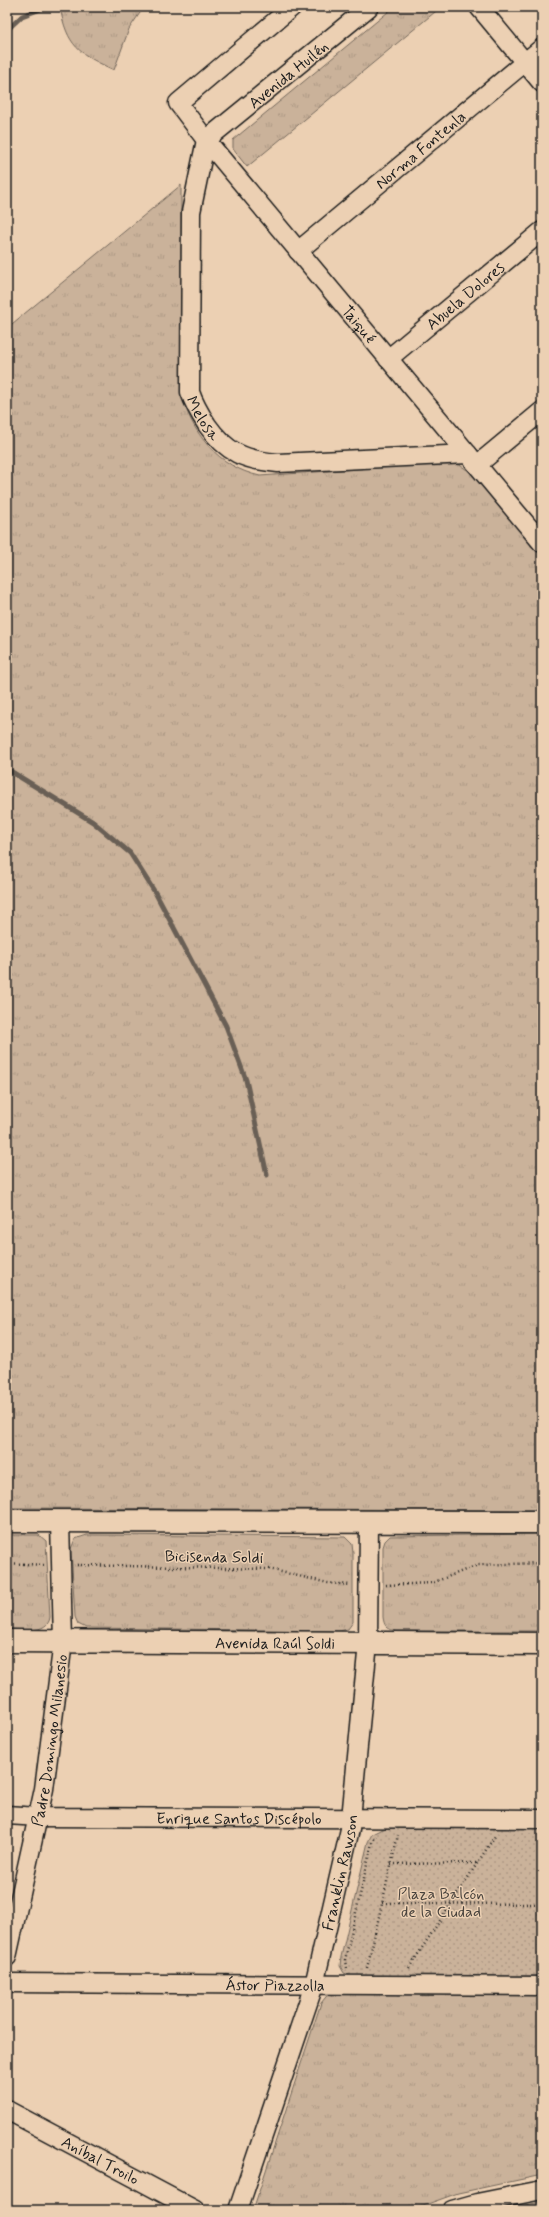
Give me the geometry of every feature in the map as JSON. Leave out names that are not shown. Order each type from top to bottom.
[{"type":"main road","points":[[7,1521],[542,1522]]},
{"type":"main road","name":"Avenida Raúl Soldi","points":[[7,1641],[542,1644]]},
{"type":"street","name":"Taiqué","points":[[292,7],[178,103],[206,140],[542,543]]},
{"type":"street","name":"Avenida Huilén","points":[[206,140],[369,7]]},
{"type":"street","points":[[479,7],[542,83]]},
{"type":"street","name":"Norma Fontenla","points":[[298,251],[542,48]]},
{"type":"street","name":"Melosa","points":[[206,140],[191,212],[189,383],[196,407],[217,438],[229,449],[243,457],[278,463],[472,459]]},
{"type":"street","name":"Abuela Dolores","points":[[388,359],[542,231]]},
{"type":"street","points":[[472,459],[542,411]]},
{"type":"street","name":"Padre Domingo Milanesio","points":[[7,1957],[39,1817],[63,1642],[60,1521]]},
{"type":"street","name":"Franklin Rawson","points":[[238,2210],[314,1985],[352,1818],[368,1643],[369,1521]]},
{"type":"street","name":"Enrique Santos Discépolo","points":[[7,1815],[39,1817],[542,1819]]},
{"type":"street","name":"Ástor Piazzolla","points":[[7,1984],[542,1986]]},
{"type":"street","name":"Aníbal Troilo","points":[[7,2110],[195,2210]]},
{"type":"street","points":[[452,2210],[477,2203],[542,2190]]},
{"type":"path","points":[[7,1563],[48,1565]]},
{"type":"path","points":[[383,1585],[432,1583],[478,1564],[542,1563]]},
{"type":"path","name":"Bicisenda Soldi","points":[[72,1565],[258,1568],[281,1571],[338,1585],[353,1585]]},
{"type":"path","points":[[349,1971],[345,1967],[345,1960],[372,1843],[376,1836],[381,1833]]},
{"type":"path","points":[[366,1972],[399,1833],[391,1833]]},
{"type":"path","points":[[406,1972],[498,1833],[490,1833]]},
{"type":"path","points":[[391,1864],[478,1863]]},
{"type":"path","points":[[382,1903],[542,1904]]},
{"type":"green space","points":[[60,7],[144,7],[129,29],[114,70],[92,59],[76,47],[66,31]]},
{"type":"green space","points":[[394,7],[441,7],[247,167],[233,149],[233,140]]},
{"type":"green space","points":[[181,185],[181,392],[192,421],[208,446],[231,465],[260,476],[439,463],[458,464],[472,473],[542,554],[542,1510],[7,1508],[7,328]]},
{"type":"green space","points":[[542,1534],[542,1631],[396,1631],[385,1625],[383,1617],[383,1547],[385,1541],[390,1536]]},
{"type":"green space","points":[[7,1535],[39,1535],[46,1541],[50,1617],[48,1623],[39,1629],[7,1629]]},
{"type":"green space","points":[[87,1535],[345,1537],[352,1544],[353,1553],[353,1622],[348,1629],[339,1631],[86,1628],[78,1624],[75,1617],[71,1549],[75,1539]]},
{"type":"green space","name":"Plaza Balcón de la Ciudad","points":[[384,1828],[542,1828],[542,1976],[356,1977],[344,1973],[340,1966],[341,1957],[368,1842],[372,1834]]},
{"type":"green space","points":[[340,1989],[542,1996],[542,2175],[458,2193],[411,2210],[253,2210],[321,2003],[330,1992]]},
{"type":"green space","points":[[542,2202],[542,2210],[496,2210]]},
{"type":"waterway","points":[[7,30],[22,16],[46,7]]},
{"type":"waterway","points":[[7,769],[93,822],[130,853],[156,894],[226,1026],[246,1080],[267,1175]]}]
